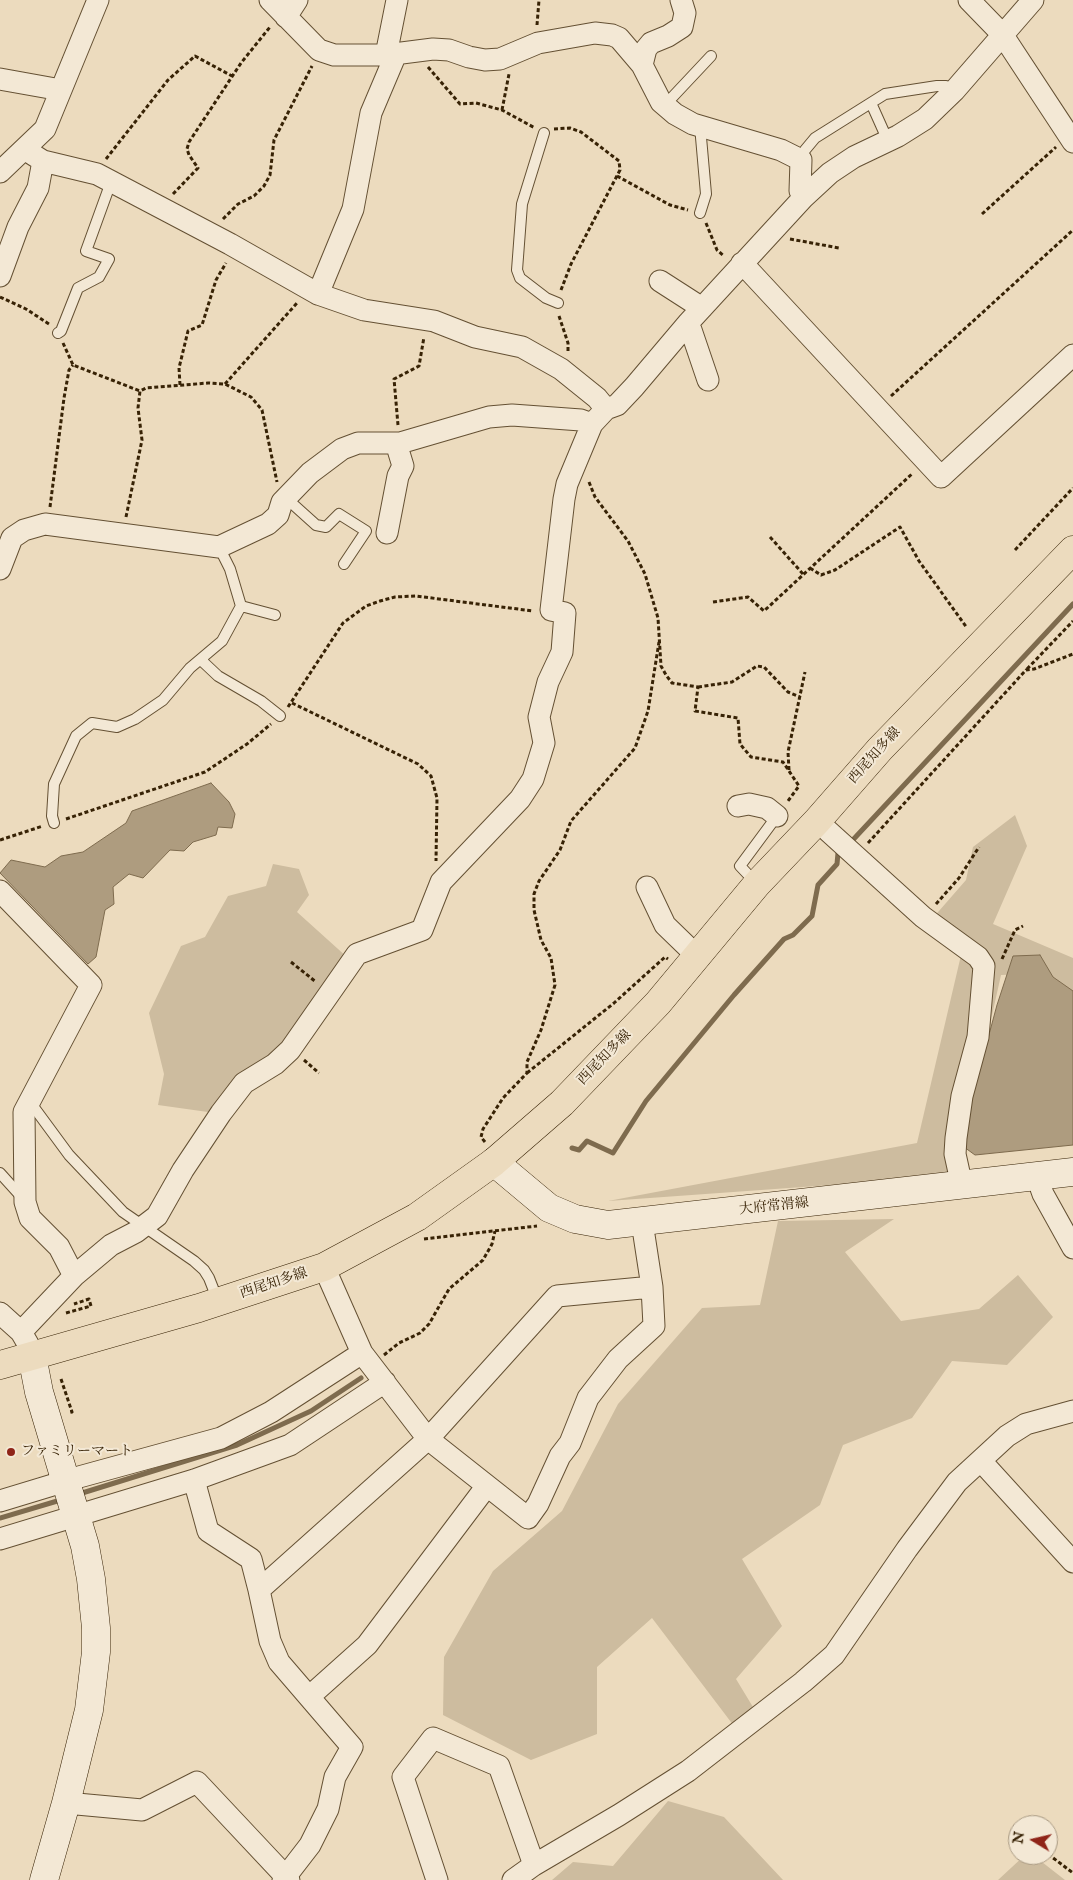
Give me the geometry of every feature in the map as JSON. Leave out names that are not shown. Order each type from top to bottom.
[{"type":"main road","name":"西尾知多線","points":[[0,1365],[26,1344],[218,1302],[324,1267],[417,1217],[496,1160],[562,1103],[658,1002],[757,884],[817,821],[880,749],[1073,550]]},
{"type":"main road","name":"大府常滑線","points":[[496,1160],[549,1208],[575,1219],[608,1224],[642,1222],[1073,1172]]},
{"type":"main road","points":[[26,1344],[72,1499],[92,1579],[96,1652],[89,1710],[66,1803],[44,1880]]},
{"type":"street","points":[[0,276],[18,228],[38,188],[35,155],[98,0]]},
{"type":"street","points":[[314,292],[353,209],[371,113],[391,54],[397,0]]},
{"type":"street","points":[[642,65],[646,49],[651,43],[668,36],[682,26],[685,14],[681,0]]},
{"type":"street","points":[[968,0],[1002,34],[1070,139]]},
{"type":"street","points":[[0,569],[12,538],[24,530],[48,524],[219,547],[268,524],[278,515],[284,500],[310,473],[342,449],[358,443],[398,443],[489,417],[581,420],[599,416],[616,405],[804,197],[838,168],[888,141],[925,118],[954,92],[1033,0]]},
{"type":"street","points":[[284,8],[321,51],[353,56],[417,52],[433,49],[450,50],[469,58],[485,60],[500,58],[538,43],[604,33],[618,38],[642,65],[650,84],[665,105],[675,114],[700,126],[781,150],[801,160],[800,192],[804,197]]},
{"type":"street","points":[[0,79],[61,90]]},
{"type":"street","points":[[0,172],[35,155],[104,178],[236,247],[314,292],[364,310],[429,320],[475,337],[522,347],[563,371],[597,398],[599,416],[567,484],[551,610],[565,613],[562,652],[548,682],[540,717],[544,742],[533,779],[520,799],[441,882],[422,930],[357,954],[328,992],[290,1050],[275,1064],[244,1083],[183,1170],[157,1216],[144,1226],[111,1245],[74,1276],[26,1344],[0,1313]]},
{"type":"street","points":[[741,265],[878,408],[941,477],[1073,355]]},
{"type":"street","points":[[660,281],[702,308]]},
{"type":"street","points":[[687,325],[691,330],[708,380]]},
{"type":"street","points":[[387,532],[398,476],[403,466],[398,443]]},
{"type":"street","points":[[738,806],[749,804],[768,808],[777,816]]},
{"type":"street","points":[[817,821],[923,916],[978,957],[984,966],[978,1037],[962,1096],[954,1154],[962,1186]]},
{"type":"street","points":[[647,887],[665,925],[690,965]]},
{"type":"street","points":[[0,891],[91,985],[24,1112],[25,1199],[30,1218],[59,1247],[74,1276]]},
{"type":"street","points":[[1037,1177],[1043,1194],[1073,1248]]},
{"type":"street","points":[[324,1267],[373,1367],[428,1439],[486,1487],[528,1518],[538,1504],[560,1456],[570,1443],[588,1398],[618,1359],[654,1326],[652,1287],[642,1222]]},
{"type":"street","points":[[259,1590],[428,1439],[557,1296],[652,1287]]},
{"type":"street","points":[[0,1501],[72,1499],[194,1480],[290,1445],[373,1367]]},
{"type":"street","points":[[0,1540],[72,1499],[221,1438],[271,1412],[373,1367]]},
{"type":"street","points":[[513,1880],[534,1865],[620,1815],[688,1771],[834,1655],[907,1549],[951,1490],[1007,1436],[1026,1424],[1073,1411]]},
{"type":"street","points":[[982,1461],[1073,1562]]},
{"type":"street","points":[[66,1803],[142,1810],[196,1782],[286,1879],[310,1845],[328,1809],[335,1777],[352,1747],[279,1662],[270,1641],[251,1559],[208,1531],[194,1480]]},
{"type":"street","points":[[310,1696],[367,1645],[486,1487]]},
{"type":"street","points":[[437,1880],[403,1777],[433,1738],[499,1766],[534,1865]]},
{"type":"lane","points":[[665,105],[711,56]]},
{"type":"lane","points":[[801,160],[805,150],[815,138],[885,94],[937,86],[946,86],[954,92]]},
{"type":"lane","points":[[871,103],[888,141]]},
{"type":"lane","points":[[700,126],[706,194],[700,213]]},
{"type":"lane","points":[[544,133],[522,204],[517,270],[520,278],[546,298],[558,303]]},
{"type":"lane","points":[[58,333],[61,331],[78,288],[99,277],[109,259],[86,250],[104,178]]},
{"type":"lane","points":[[284,500],[316,526],[326,527],[339,514],[366,531],[344,564]]},
{"type":"lane","points":[[54,823],[52,816],[54,784],[76,736],[92,723],[117,727],[135,720],[163,700],[222,641],[241,606],[230,569],[219,547]]},
{"type":"lane","points":[[241,606],[275,615]]},
{"type":"lane","points":[[201,660],[218,676],[261,701],[280,716]]},
{"type":"lane","points":[[757,884],[740,866],[777,816]]},
{"type":"lane","points":[[30,1102],[69,1155],[103,1194],[123,1212],[204,1270],[218,1302]]},
{"type":"lane","points":[[0,1173],[25,1199],[21,1203],[0,1183]]},
{"type":"path","points":[[538,43],[536,33],[539,0]]},
{"type":"path","points":[[161,208],[198,168],[189,155],[187,149],[189,142],[232,76],[284,8]]},
{"type":"path","points":[[213,235],[230,210],[254,196],[264,186],[270,175],[274,140],[321,51]]},
{"type":"path","points":[[417,52],[418,56],[460,104],[476,103],[502,110],[544,133],[557,128],[570,128],[580,132],[619,161],[620,170],[571,264],[558,303],[561,324],[568,343],[563,371]]},
{"type":"path","points":[[502,110],[513,58],[511,54]]},
{"type":"path","points":[[104,178],[114,146],[168,80],[195,56],[232,76]]},
{"type":"path","points":[[982,214],[1070,139]]},
{"type":"path","points":[[616,176],[670,205],[700,213],[717,250],[741,265]]},
{"type":"path","points":[[776,228],[779,233],[797,241],[839,248]]},
{"type":"path","points":[[878,408],[1073,230]]},
{"type":"path","points":[[180,385],[179,368],[188,331],[202,325],[216,280],[236,247]]},
{"type":"path","points":[[225,384],[284,316],[314,292]]},
{"type":"path","points":[[0,297],[44,319],[58,333],[73,365],[140,391],[180,385],[225,384],[251,397],[262,410],[284,500]]},
{"type":"path","points":[[398,443],[394,379],[419,366],[429,320]]},
{"type":"path","points":[[48,524],[64,398],[69,370],[73,365]]},
{"type":"path","points":[[121,534],[130,507],[142,440],[138,408],[140,391]]},
{"type":"path","points":[[713,602],[748,597],[764,611],[926,461]]},
{"type":"path","points":[[587,477],[595,497],[628,541],[645,574],[658,618],[661,666],[672,683],[698,687],[732,682],[757,666],[764,667],[788,692],[800,697]]},
{"type":"path","points":[[1014,550],[1073,488]]},
{"type":"path","points":[[810,568],[821,575],[835,570],[900,527],[919,561],[966,627],[981,643]]},
{"type":"path","points":[[770,537],[803,574]]},
{"type":"path","points":[[856,856],[1073,621]]},
{"type":"path","points":[[527,1073],[527,1062],[541,1030],[555,984],[551,958],[541,940],[534,910],[534,894],[539,881],[560,850],[571,822],[635,748],[648,711],[659,642]]},
{"type":"path","points":[[1026,670],[1034,669],[1073,654]]},
{"type":"path","points":[[789,770],[788,752],[805,672]]},
{"type":"path","points":[[698,687],[695,711],[738,718],[740,744],[744,750],[751,757],[782,762],[799,786],[777,816]]},
{"type":"path","points":[[292,703],[418,764],[431,776],[437,798],[435,860],[446,865],[452,871]]},
{"type":"path","points":[[923,916],[959,878],[979,847]]},
{"type":"path","points":[[496,1160],[481,1137],[483,1129],[503,1098],[527,1073],[614,1003],[665,957],[690,965]]},
{"type":"path","points":[[291,962],[328,992]]},
{"type":"path","points":[[417,1232],[422,1239],[543,1225]]},
{"type":"path","points":[[373,1367],[399,1342],[414,1336],[429,1324],[449,1289],[483,1260],[492,1244],[495,1231]]},
{"type":"path","points":[[63,1314],[91,1306],[89,1299]]},
{"type":"path","points":[[1058,1862],[1073,1873]]},
{"type":"shaded area","points":[[211,783],[229,802],[235,814],[232,828],[218,827],[216,835],[193,842],[184,851],[170,850],[143,878],[129,874],[113,887],[114,904],[105,910],[96,957],[88,964],[0,873],[11,860],[45,867],[61,856],[83,852],[126,823],[132,811]]},
{"type":"shaded area","points":[[1015,815],[1027,846],[993,924],[1073,958],[1073,1005],[1026,974],[1001,975],[956,1176],[608,1201],[917,1143],[962,951],[932,919],[966,880],[973,847]]},
{"type":"shaded area","points":[[273,864],[299,869],[309,895],[297,912],[348,958],[301,1046],[215,1113],[158,1105],[164,1074],[149,1013],[181,946],[205,937],[228,896],[266,886]]},
{"type":"shaded area","points":[[1040,955],[1053,977],[1073,991],[1073,1145],[975,1155],[964,1147],[967,1116],[997,1005],[1013,956]]},
{"type":"shaded area","points":[[894,1219],[845,1252],[901,1321],[979,1309],[1018,1275],[1053,1317],[1007,1365],[952,1361],[912,1418],[843,1445],[820,1505],[742,1559],[782,1626],[736,1679],[756,1712],[737,1730],[652,1618],[597,1667],[597,1734],[531,1760],[443,1715],[444,1657],[493,1571],[562,1511],[618,1404],[702,1308],[760,1305],[778,1221]]},
{"type":"shaded area","points":[[668,1801],[724,1817],[783,1880],[552,1880],[573,1862],[613,1866]]},
{"type":"shaded area","points":[[1014,1865],[1046,1865],[1065,1880],[998,1880]]},
{"type":"waterway","points":[[850,843],[1073,604]]},
{"type":"waterway","points":[[572,1148],[579,1150],[587,1141],[613,1153],[646,1101],[734,995],[784,939],[793,935],[812,916],[818,885],[837,864],[838,853],[842,850]]},
{"type":"waterway","points":[[79,1494],[237,1445],[311,1411],[361,1378]]},
{"type":"waterway","points":[[0,1518],[64,1499]]},
{"type":"place","name":"ファミリーマート","points":[[11,1452]]}]
